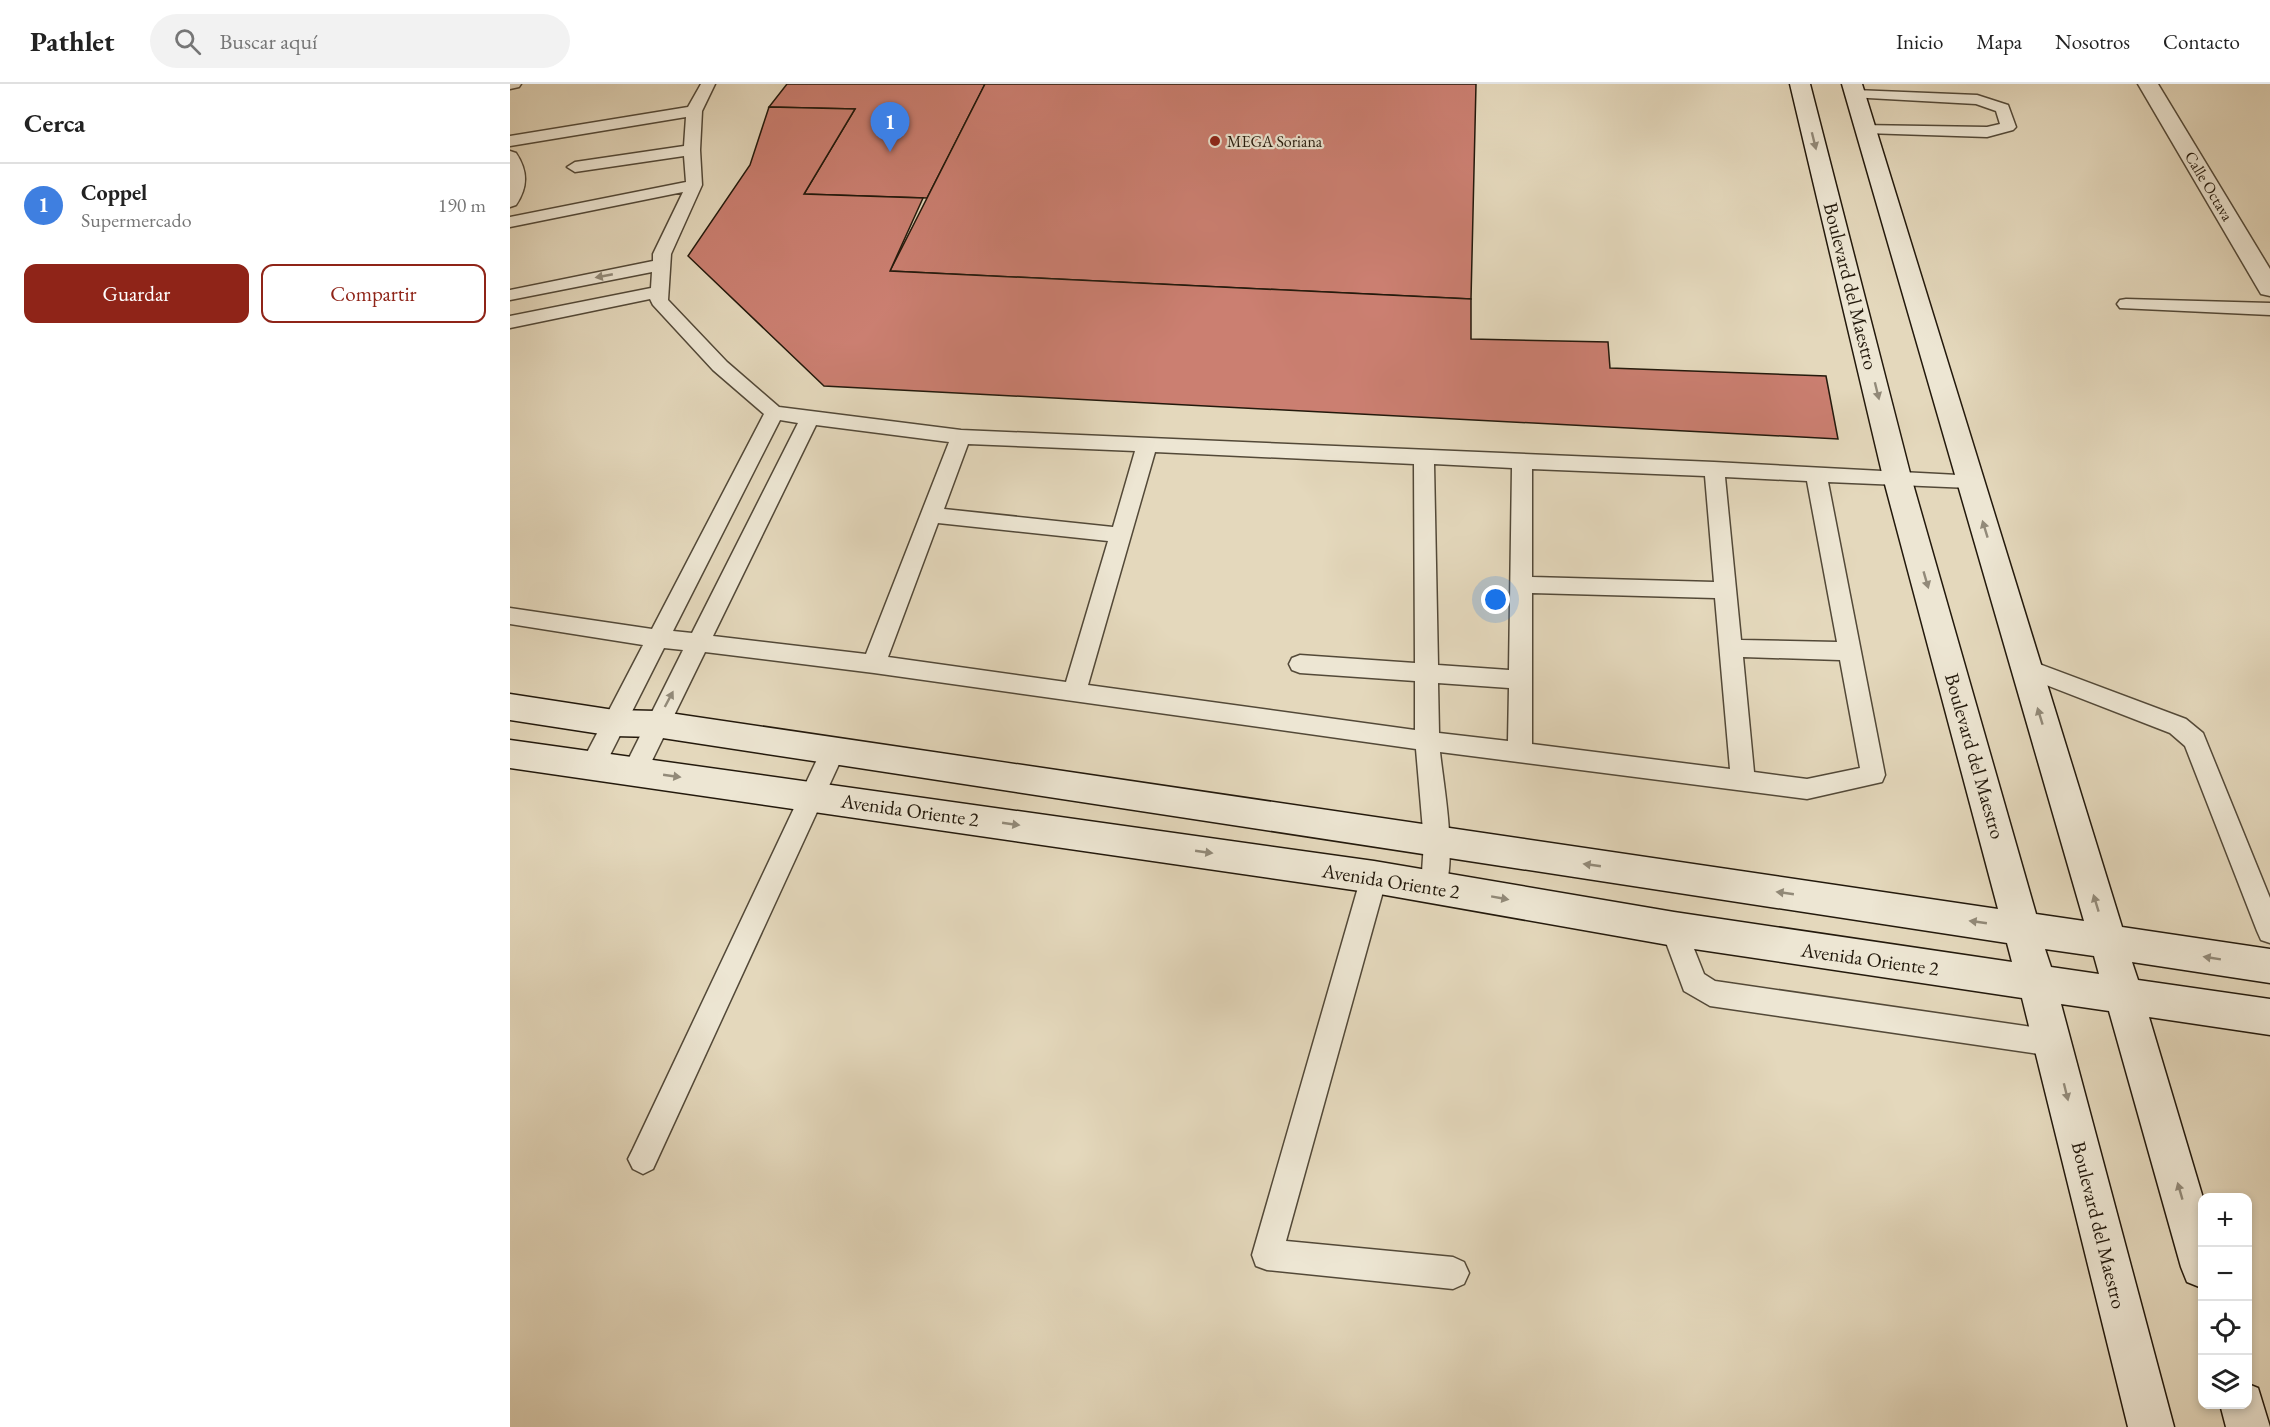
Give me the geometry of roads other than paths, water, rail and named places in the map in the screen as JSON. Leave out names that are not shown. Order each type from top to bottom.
[{"type":"main road","name":"Boulevard del Maestro","points":[[1800,84],[1897,477],[2023,928],[2151,1427]]},
{"type":"main road","name":"Calle Octava","points":[[2148,84],[2270,289]]},
{"type":"main road","points":[[1853,89],[2108,942],[2198,1253]]},
{"type":"main road","points":[[510,708],[614,723],[656,724],[2270,966]]},
{"type":"main road","name":"Avenida Oriente 2","points":[[510,754],[811,795],[1374,877],[1674,930],[2270,1017]]},
{"type":"main road","points":[[2244,1409],[2249,1427]]},
{"type":"lane","points":[[708,84],[694,111],[692,150],[694,185],[662,254],[659,301],[720,366],[774,413],[961,437],[1970,481]]},
{"type":"lane","points":[[1853,89],[1977,100],[2003,108],[2008,127],[1987,132],[1865,128]]},
{"type":"lane","points":[[510,141],[694,111]]},
{"type":"lane","points":[[575,167],[692,150]]},
{"type":"lane","points":[[510,156],[518,168],[517,191],[510,202]]},
{"type":"lane","points":[[510,222],[694,185]]},
{"type":"lane","points":[[510,295],[662,265]]},
{"type":"lane","points":[[510,322],[659,292]]},
{"type":"lane","points":[[2126,304],[2270,309]]},
{"type":"lane","points":[[593,765],[774,413]]},
{"type":"lane","points":[[635,770],[810,418]]},
{"type":"lane","points":[[874,664],[961,437]]},
{"type":"lane","points":[[1075,692],[1147,445]]},
{"type":"lane","points":[[1424,458],[1427,741],[1437,842],[1434,887]]},
{"type":"lane","points":[[1520,752],[1522,461]]},
{"type":"lane","points":[[1714,469],[1743,781]]},
{"type":"lane","points":[[510,616],[1427,741],[1807,789],[1873,775],[1816,474]]},
{"type":"lane","points":[[931,515],[1121,535]]},
{"type":"lane","points":[[1521,585],[1725,590]]},
{"type":"lane","points":[[1730,648],[1849,651]]},
{"type":"lane","points":[[1300,664],[1520,680]]},
{"type":"lane","points":[[2026,668],[2178,726],[2195,740],[2270,931]]},
{"type":"lane","points":[[643,1159],[832,751]]},
{"type":"lane","points":[[1374,877],[1267,1255],[1454,1273]]},
{"type":"lane","points":[[1674,930],[1694,982],[1710,993],[2053,1043]]},
{"type":"place","name":"MEGA Soriana","points":[[1215,141]]},
{"type":"place","name":"Coppel","points":[[890,152]]}]
